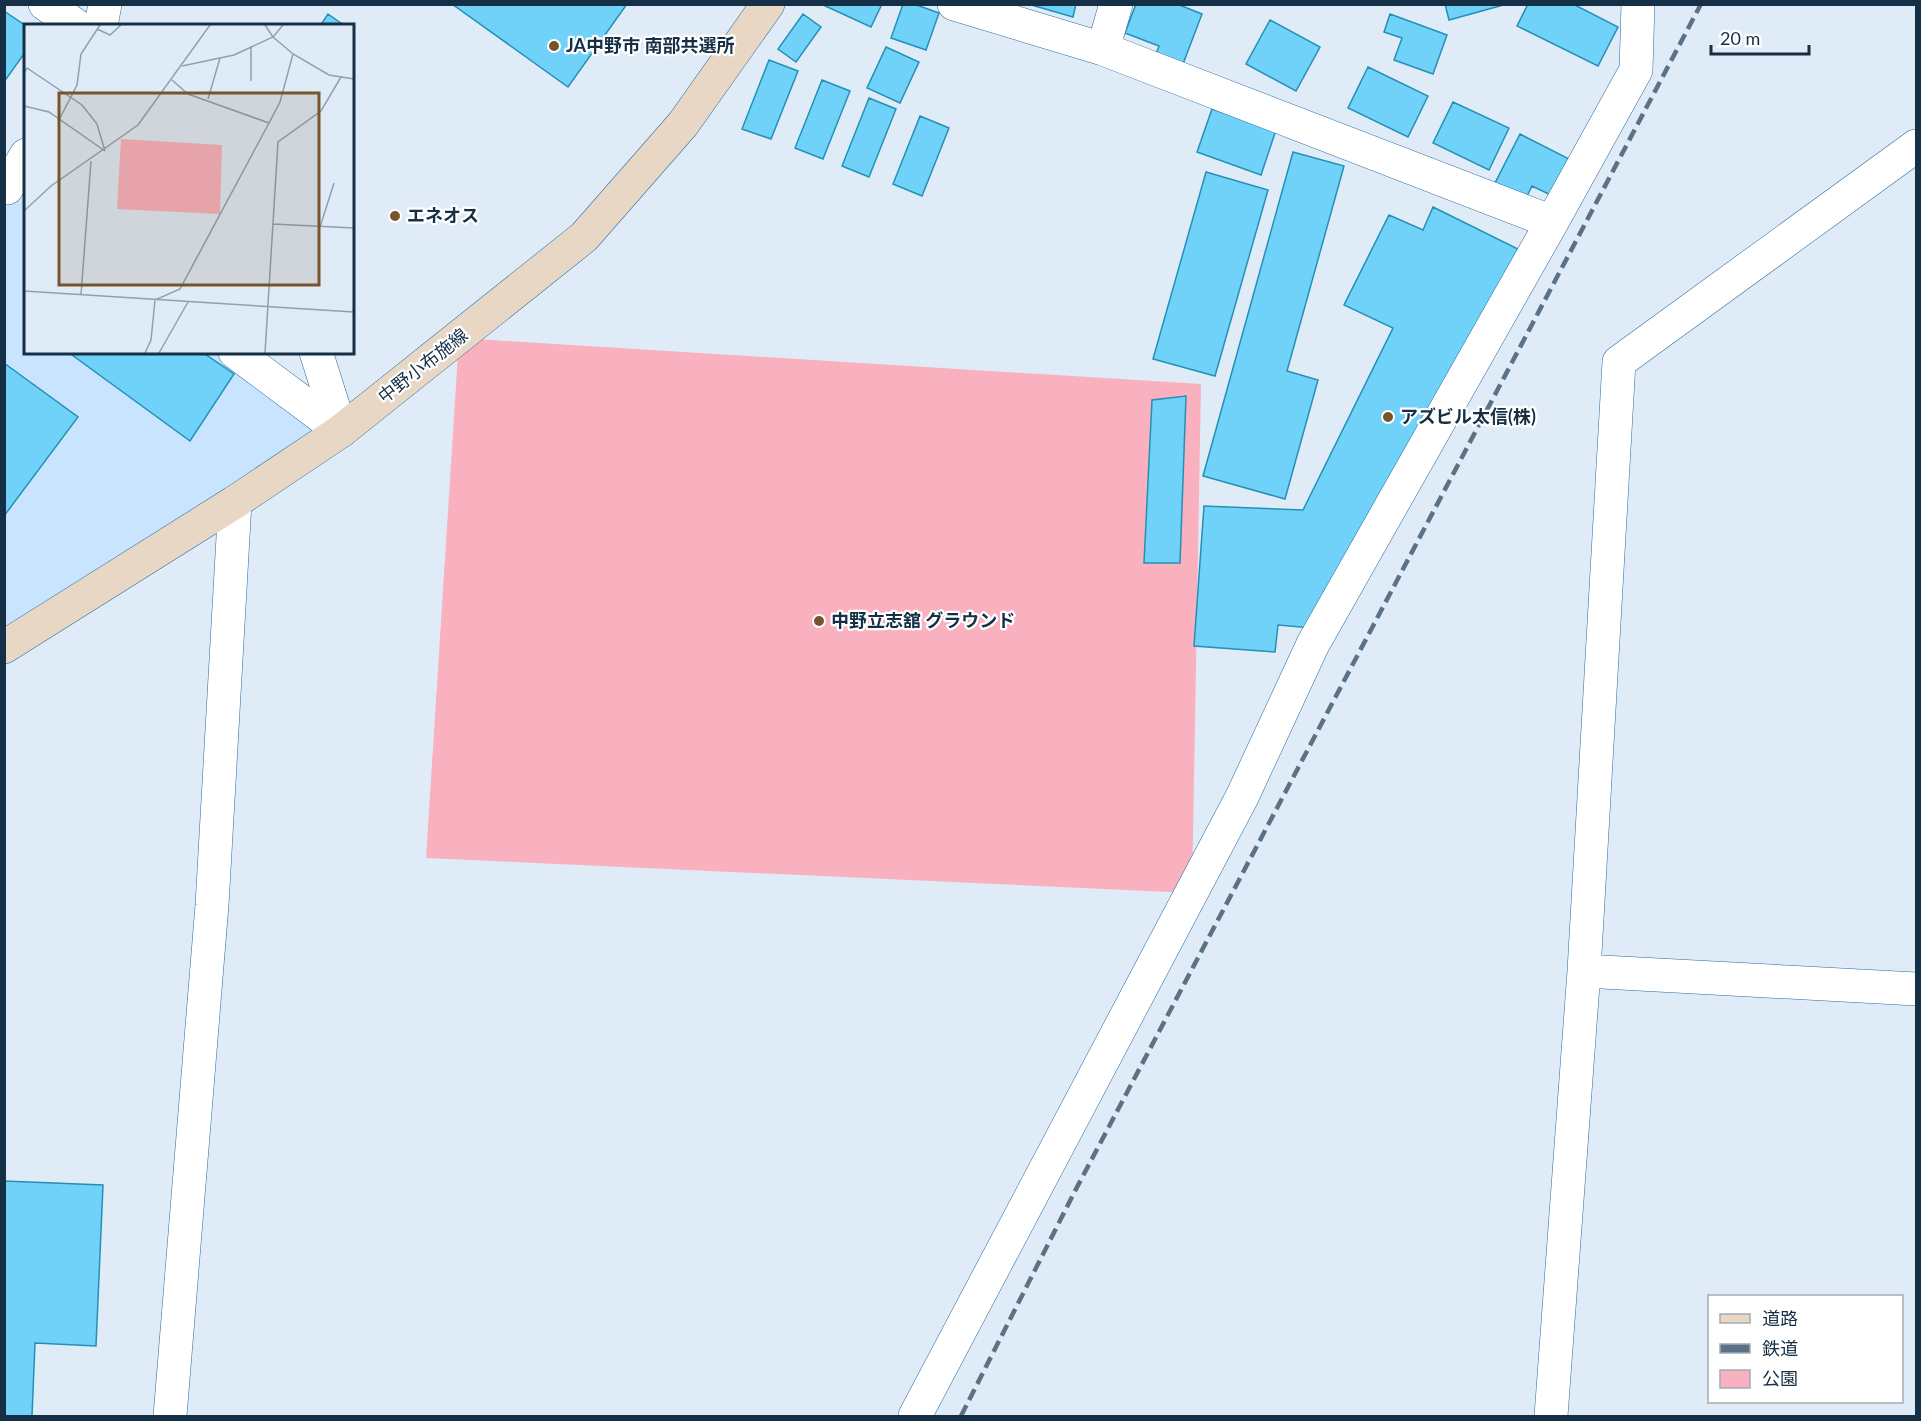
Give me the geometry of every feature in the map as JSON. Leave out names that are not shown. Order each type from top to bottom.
[{"type":"main road","name":"中野小布施線","points":[[4,647],[235,502],[342,431],[584,237],[683,124],[768,4]]},
{"type":"street","points":[[45,4],[74,24]]},
{"type":"street","points":[[100,24],[105,4]]},
{"type":"street","points":[[954,4],[1103,49],[1552,222]]},
{"type":"street","points":[[1103,49],[1116,4]]},
{"type":"street","points":[[915,1416],[1242,797],[1313,644],[1636,70],[1638,4]]},
{"type":"street","points":[[1551,1416],[1584,971],[1618,362],[1917,146]]},
{"type":"street","points":[[12,192],[24,160]]},
{"type":"street","points":[[238,354],[342,431]]},
{"type":"street","points":[[317,354],[342,431]]},
{"type":"street","points":[[170,1416],[212,905],[235,502]]},
{"type":"street","points":[[1584,971],[1917,988]]},
{"type":"shaded area","points":[[5,186],[24,200],[24,354],[236,354],[341,431],[5,647]]},
{"type":"green space","name":"中野立志舘 グラウンド","points":[[459,338],[1201,384],[1192,893],[426,858]]},
{"type":"building","name":"JA中野市 南部共選所","points":[[452,4],[627,4],[568,87]]},
{"type":"building","points":[[821,4],[882,4],[871,27]]},
{"type":"building","points":[[903,4],[914,4],[939,13],[926,50],[891,38]]},
{"type":"building","points":[[1028,4],[1076,4],[1073,17]]},
{"type":"building","points":[[1136,4],[1177,4],[1202,14],[1183,64],[1156,54],[1159,46],[1125,33]]},
{"type":"building","points":[[1445,4],[1507,4],[1449,20]]},
{"type":"building","points":[[1528,4],[1573,4],[1618,27],[1598,66],[1517,26]]},
{"type":"building","points":[[4,11],[24,25],[24,54],[4,82]]},
{"type":"building","points":[[328,14],[342,24],[321,24]]},
{"type":"building","points":[[803,14],[821,27],[796,62],[778,49]]},
{"type":"building","points":[[1390,14],[1447,35],[1433,74],[1394,60],[1402,38],[1384,32]]},
{"type":"building","points":[[1270,20],[1320,47],[1296,91],[1246,64]]},
{"type":"building","points":[[886,47],[919,62],[900,103],[867,88]]},
{"type":"building","points":[[769,60],[798,71],[771,139],[742,129]]},
{"type":"building","points":[[1368,67],[1428,96],[1408,137],[1348,108]]},
{"type":"building","points":[[822,80],[850,91],[823,159],[795,148]]},
{"type":"building","points":[[869,98],[896,109],[869,177],[842,166]]},
{"type":"building","points":[[1453,102],[1509,128],[1489,170],[1433,143]]},
{"type":"building","points":[[1212,109],[1276,130],[1261,175],[1197,152]]},
{"type":"building","points":[[920,116],[949,128],[922,196],[893,184]]},
{"type":"building","points":[[1520,134],[1573,161],[1555,197],[1532,186],[1525,200],[1494,185]]},
{"type":"building","points":[[1293,152],[1344,166],[1287,371],[1318,380],[1285,499],[1203,476]]},
{"type":"building","points":[[1206,172],[1268,190],[1215,376],[1153,359]]},
{"type":"building","name":"アズビル太信(株)","points":[[1433,207],[1518,249],[1312,628],[1278,625],[1275,652],[1194,646],[1204,506],[1303,510],[1393,328],[1344,305],[1389,215],[1423,230]]},
{"type":"building","points":[[71,354],[205,354],[234,374],[190,441]]},
{"type":"building","points":[[4,363],[78,417],[4,516]]},
{"type":"building","points":[[1186,396],[1180,563],[1144,563],[1152,400]]},
{"type":"building","points":[[4,1181],[103,1185],[96,1346],[35,1343],[32,1416],[4,1416]]},
{"type":"railway","points":[[961,1416],[1075,1191],[1701,4]]},
{"type":"place","name":"JA中野市 南部共選所","points":[[554,46]]},
{"type":"place","name":"エネオス","points":[[395,216]]},
{"type":"place","name":"アズビル太信(株)","points":[[1388,417]]},
{"type":"place","name":"中野立志舘 グラウンド","points":[[819,621]]}]
